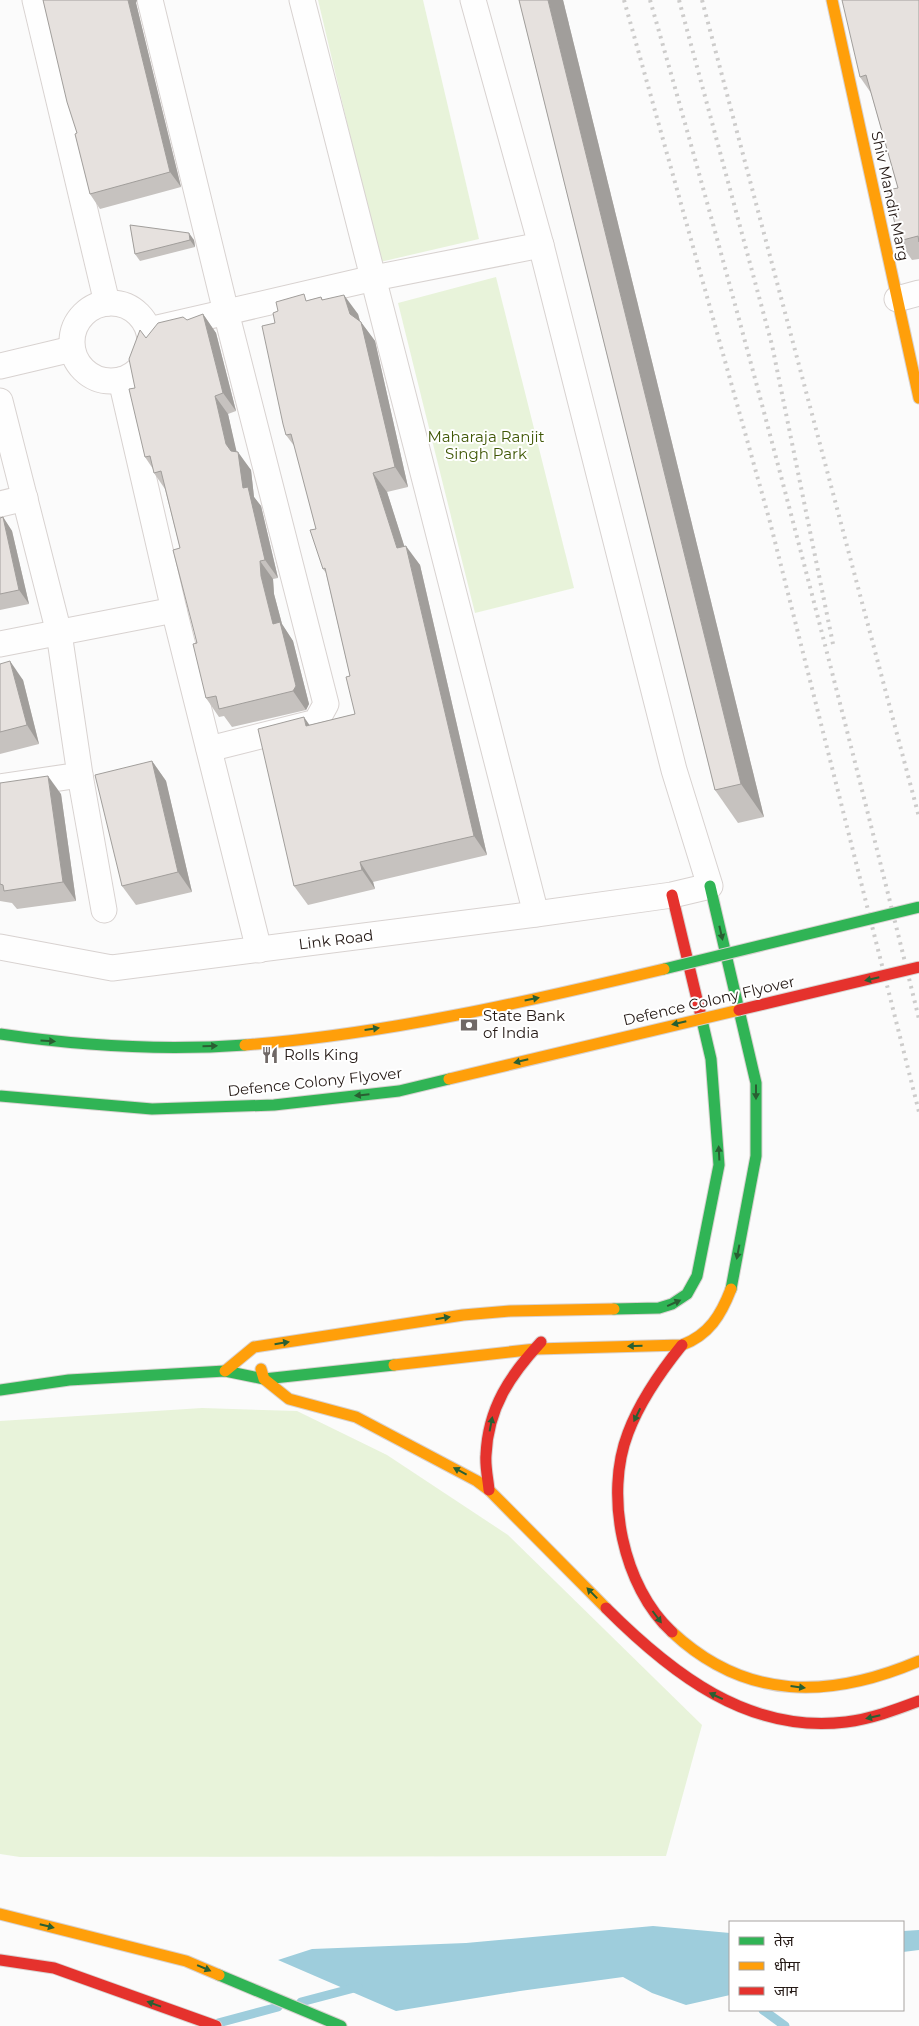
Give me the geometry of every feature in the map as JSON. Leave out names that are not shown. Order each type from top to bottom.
[{"type":"main road","name":"Shiv Mandir Marg","points":[[832,0],[908,296],[919,398]]},
{"type":"main road","points":[[0,1390],[69,1380],[225,1371],[264,1379],[536,1349],[682,1344],[696,1340],[709,1329],[722,1313],[731,1289],[756,1156],[756,1083],[710,886]]},
{"type":"main road","points":[[225,1371],[254,1347],[463,1314],[659,1308],[676,1303],[687,1295],[693,1287],[697,1276],[720,1165],[711,1059],[672,895]]},
{"type":"main road","points":[[0,1034],[38,1040],[159,1048],[266,1043],[365,1030],[582,990],[919,907]]},
{"type":"main road","name":"Defence Colony Flyover","points":[[0,1096],[152,1109],[274,1104],[399,1091],[919,967]]},
{"type":"main road","points":[[489,1490],[486,1455],[493,1416],[502,1392],[516,1369],[536,1349],[567,1310]]},
{"type":"main road","points":[[682,1344],[650,1388],[626,1437],[616,1496],[622,1549],[641,1597],[666,1629],[692,1652],[745,1678],[777,1685],[810,1689],[875,1677],[919,1661]]},
{"type":"main road","points":[[254,1347],[264,1379],[289,1399],[356,1417],[469,1476],[489,1490],[621,1624],[665,1664],[699,1689],[738,1707],[771,1718],[807,1723],[836,1723],[877,1716],[919,1701]]},
{"type":"main road","points":[[0,1914],[186,1961],[341,2026]]},
{"type":"main road","points":[[0,1960],[54,1968],[216,2026]]},
{"type":"street","points":[[35,0],[107,303]]},
{"type":"street","points":[[150,0],[226,312],[326,704],[316,722],[209,749]]},
{"type":"street","points":[[302,0],[536,914]]},
{"type":"street","points":[[473,0],[541,245],[674,770],[710,886]]},
{"type":"street","points":[[149,330],[374,278],[541,245]]},
{"type":"street","points":[[107,303],[124,305],[136,312],[149,330],[149,352],[144,364],[121,380],[113,382],[92,378],[81,369],[72,349],[71,338],[78,320],[88,310],[107,303]]},
{"type":"street","points":[[0,366],[72,349]]},
{"type":"street","points":[[121,380],[174,610],[258,950]]},
{"type":"street","points":[[0,401],[59,633],[80,775],[104,910]]},
{"type":"street","points":[[0,504],[25,498]]},
{"type":"street","points":[[0,644],[174,610]]},
{"type":"street","points":[[0,787],[80,775]]},
{"type":"street","name":"Link Road","points":[[0,947],[112,968],[536,914],[672,895],[710,886]]},
{"type":"green space","points":[[318,0],[423,0],[479,239],[380,262]]},
{"type":"green space","name":"Maharaja Ranjit Singh Park","points":[[496,277],[574,588],[475,613],[398,303]]},
{"type":"green space","points":[[202,1408],[297,1411],[387,1455],[508,1535],[702,1725],[666,1856],[20,1857],[0,1854],[0,1421]]},
{"type":"water","points":[[653,1926],[729,1933],[729,1995],[686,2005],[652,1993],[623,1977],[396,2011],[278,1960],[312,1949],[466,1943]]},
{"type":"water","points":[[919,1930],[919,1950],[904,1952],[904,1931]]},
{"type":"building","points":[[43,0],[128,0],[170,172],[90,194],[75,134],[77,133],[67,102]]},
{"type":"building","points":[[519,0],[548,0],[741,784],[715,790]]},
{"type":"building","points":[[842,0],[919,0],[919,242],[918,236],[899,241],[887,190],[898,188],[866,75],[860,77]]},
{"type":"building","points":[[130,225],[189,233],[190,240],[135,254]]},
{"type":"building","points":[[304,294],[306,301],[321,297],[322,300],[344,295],[350,314],[361,322],[395,467],[373,473],[397,548],[406,546],[474,836],[360,862],[362,870],[294,886],[258,729],[304,717],[306,726],[355,714],[346,677],[350,676],[325,568],[323,569],[310,530],[316,529],[291,434],[286,435],[283,424],[262,326],[275,323],[273,313],[278,311],[276,302]]},
{"type":"building","points":[[203,314],[223,393],[215,396],[226,444],[231,451],[238,452],[243,488],[248,487],[265,560],[260,561],[261,576],[273,624],[280,622],[296,686],[293,691],[219,709],[216,696],[206,698],[193,644],[197,643],[173,550],[180,548],[161,471],[154,473],[150,456],[145,457],[129,389],[135,388],[129,359],[140,330],[146,338],[158,323],[183,317],[187,320]]},
{"type":"building","points":[[3,517],[19,590],[0,594],[0,518]]},
{"type":"building","points":[[10,661],[27,725],[0,732],[0,664]]},
{"type":"building","points":[[152,761],[178,872],[122,886],[95,775]]},
{"type":"building","points":[[48,776],[63,882],[4,891],[3,885],[0,884],[0,783]]},
{"type":"waterway","points":[[301,2002],[358,1987]]},
{"type":"waterway","points":[[218,2023],[278,2007]]},
{"type":"waterway","points":[[764,2011],[785,2026]]},
{"type":"railway","points":[[624,0],[770,522],[919,1112]]},
{"type":"railway","points":[[650,0],[789,508],[919,1019]]},
{"type":"railway","points":[[679,0],[772,345],[833,644]]},
{"type":"railway","points":[[702,0],[919,817]]},
{"type":"traffic: fast","points":[[710,886],[756,1083],[756,1156],[731,1289]]},
{"type":"traffic: fast","points":[[664,969],[919,907]]},
{"type":"traffic: fast","points":[[614,1309],[659,1308],[672,1304],[687,1294],[697,1276],[719,1165],[711,1059],[701,1016]]},
{"type":"traffic: fast","points":[[0,1034],[61,1042],[122,1046],[184,1048],[245,1045]]},
{"type":"traffic: fast","points":[[0,1096],[152,1109],[274,1105],[399,1091],[449,1079]]},
{"type":"traffic: fast","points":[[0,1390],[69,1380],[225,1371],[264,1379],[394,1365]]},
{"type":"traffic: fast","points":[[219,1975],[341,2026]]},
{"type":"traffic: slow","points":[[832,0],[919,398]]},
{"type":"traffic: slow","points":[[245,1045],[298,1040],[403,1025],[508,1005],[664,969]]},
{"type":"traffic: slow","points":[[449,1079],[739,1010]]},
{"type":"traffic: slow","points":[[394,1365],[536,1349],[682,1345],[700,1336],[707,1330],[718,1316],[731,1289]]},
{"type":"traffic: slow","points":[[225,1371],[254,1347],[463,1315],[510,1311],[614,1309]]},
{"type":"traffic: slow","points":[[261,1369],[264,1379],[289,1399],[356,1417],[477,1481],[489,1490],[606,1608]]},
{"type":"traffic: slow","points":[[672,1632],[700,1655],[729,1671],[759,1682],[790,1687],[821,1687],[853,1682],[919,1661]]},
{"type":"traffic: slow","points":[[0,1914],[186,1961],[219,1975]]},
{"type":"traffic: jam","points":[[672,895],[701,1016]]},
{"type":"traffic: jam","points":[[739,1010],[919,967]]},
{"type":"traffic: jam","points":[[489,1490],[486,1455],[491,1422],[496,1407],[511,1380],[541,1342]]},
{"type":"traffic: jam","points":[[672,1632],[655,1613],[641,1591],[630,1566],[618,1511],[618,1484],[621,1458],[633,1421],[666,1365],[682,1345]]},
{"type":"traffic: jam","points":[[606,1608],[657,1655],[685,1676],[714,1694],[744,1708],[776,1718],[810,1723],[855,1721],[919,1701]]},
{"type":"traffic: jam","points":[[0,1960],[54,1968],[216,2026]]},
{"type":"place","name":"State Bank of India","points":[[469,1025]]},
{"type":"place","name":"Rolls King","points":[[270,1055]]}]
